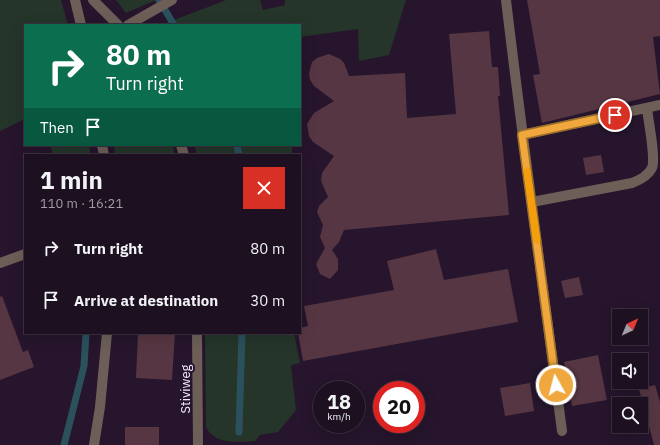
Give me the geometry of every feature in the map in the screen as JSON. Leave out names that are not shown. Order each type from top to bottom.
[{"type":"street","points":[[75,0],[81,24]]},
{"type":"street","points":[[93,0],[117,24]]},
{"type":"street","points":[[129,24],[142,15],[172,0]]},
{"type":"street","points":[[506,0],[522,135],[562,431]]},
{"type":"street","points":[[522,135],[660,105]]},
{"type":"street","points":[[532,202],[632,183],[643,178],[652,167],[653,159],[646,108]]},
{"type":"street","points":[[0,263],[24,254]]},
{"type":"street","points":[[94,445],[100,407],[107,334]]},
{"type":"street","name":"Stiviweg","points":[[197,334],[198,445]]},
{"type":"green space","points":[[0,0],[61,0],[68,24],[24,24],[24,119],[0,131]]},
{"type":"green space","points":[[116,0],[156,0],[126,13]]},
{"type":"green space","points":[[226,0],[260,0],[263,10],[285,5],[285,0],[406,0],[389,55],[359,61],[358,29],[301,37],[301,24],[164,24]]},
{"type":"green space","points":[[50,146],[89,146],[90,152],[88,154],[53,154]]},
{"type":"green space","points":[[114,146],[172,146],[175,154],[115,154]]},
{"type":"green space","points":[[194,146],[292,146],[292,154],[197,154]]},
{"type":"green space","points":[[205,334],[294,334],[300,363],[291,365],[296,410],[278,432],[260,435],[255,441],[234,442],[221,440],[215,437],[206,427]]},
{"type":"building","points":[[527,0],[660,0],[660,36],[653,37],[660,94],[542,123],[533,75],[540,74]]},
{"type":"building","points":[[489,31],[492,67],[498,67],[500,96],[498,96],[509,215],[344,230],[339,242],[332,250],[338,259],[338,270],[330,279],[320,274],[316,264],[325,248],[320,237],[323,225],[317,212],[319,206],[328,197],[321,181],[322,173],[334,156],[313,142],[309,136],[307,124],[314,113],[334,101],[314,86],[310,80],[309,74],[312,62],[317,58],[329,54],[340,59],[344,63],[349,76],[405,73],[407,118],[456,114],[449,34]]},
{"type":"building","points":[[601,155],[604,172],[586,175],[583,158]]},
{"type":"building","points":[[436,249],[444,280],[508,269],[518,322],[303,361],[298,334],[301,334],[301,328],[308,326],[304,306],[394,290],[387,261]]},
{"type":"building","points":[[579,277],[583,295],[565,298],[561,281]]},
{"type":"building","points":[[2,296],[23,352],[28,350],[34,367],[0,380],[0,297]]},
{"type":"building","points":[[138,334],[175,334],[172,380],[136,378]]},
{"type":"building","points":[[598,355],[607,400],[572,406],[564,362]]},
{"type":"building","points":[[530,383],[534,411],[505,416],[500,388]]},
{"type":"building","points":[[655,385],[660,402],[660,445],[654,445],[648,423],[648,397],[641,397],[639,389],[648,389],[648,387]]},
{"type":"building","points":[[125,427],[159,427],[159,445],[125,445]]},
{"type":"waterway","points":[[159,0],[173,24]]},
{"type":"waterway","points":[[237,146],[239,154]]},
{"type":"waterway","points":[[64,445],[84,366],[86,334]]},
{"type":"waterway","points":[[239,432],[242,334]]},
{"type":"slow traffic","points":[[527,171],[537,240]]},
{"type":"route","points":[[556,385],[522,135],[615,115]]}]
